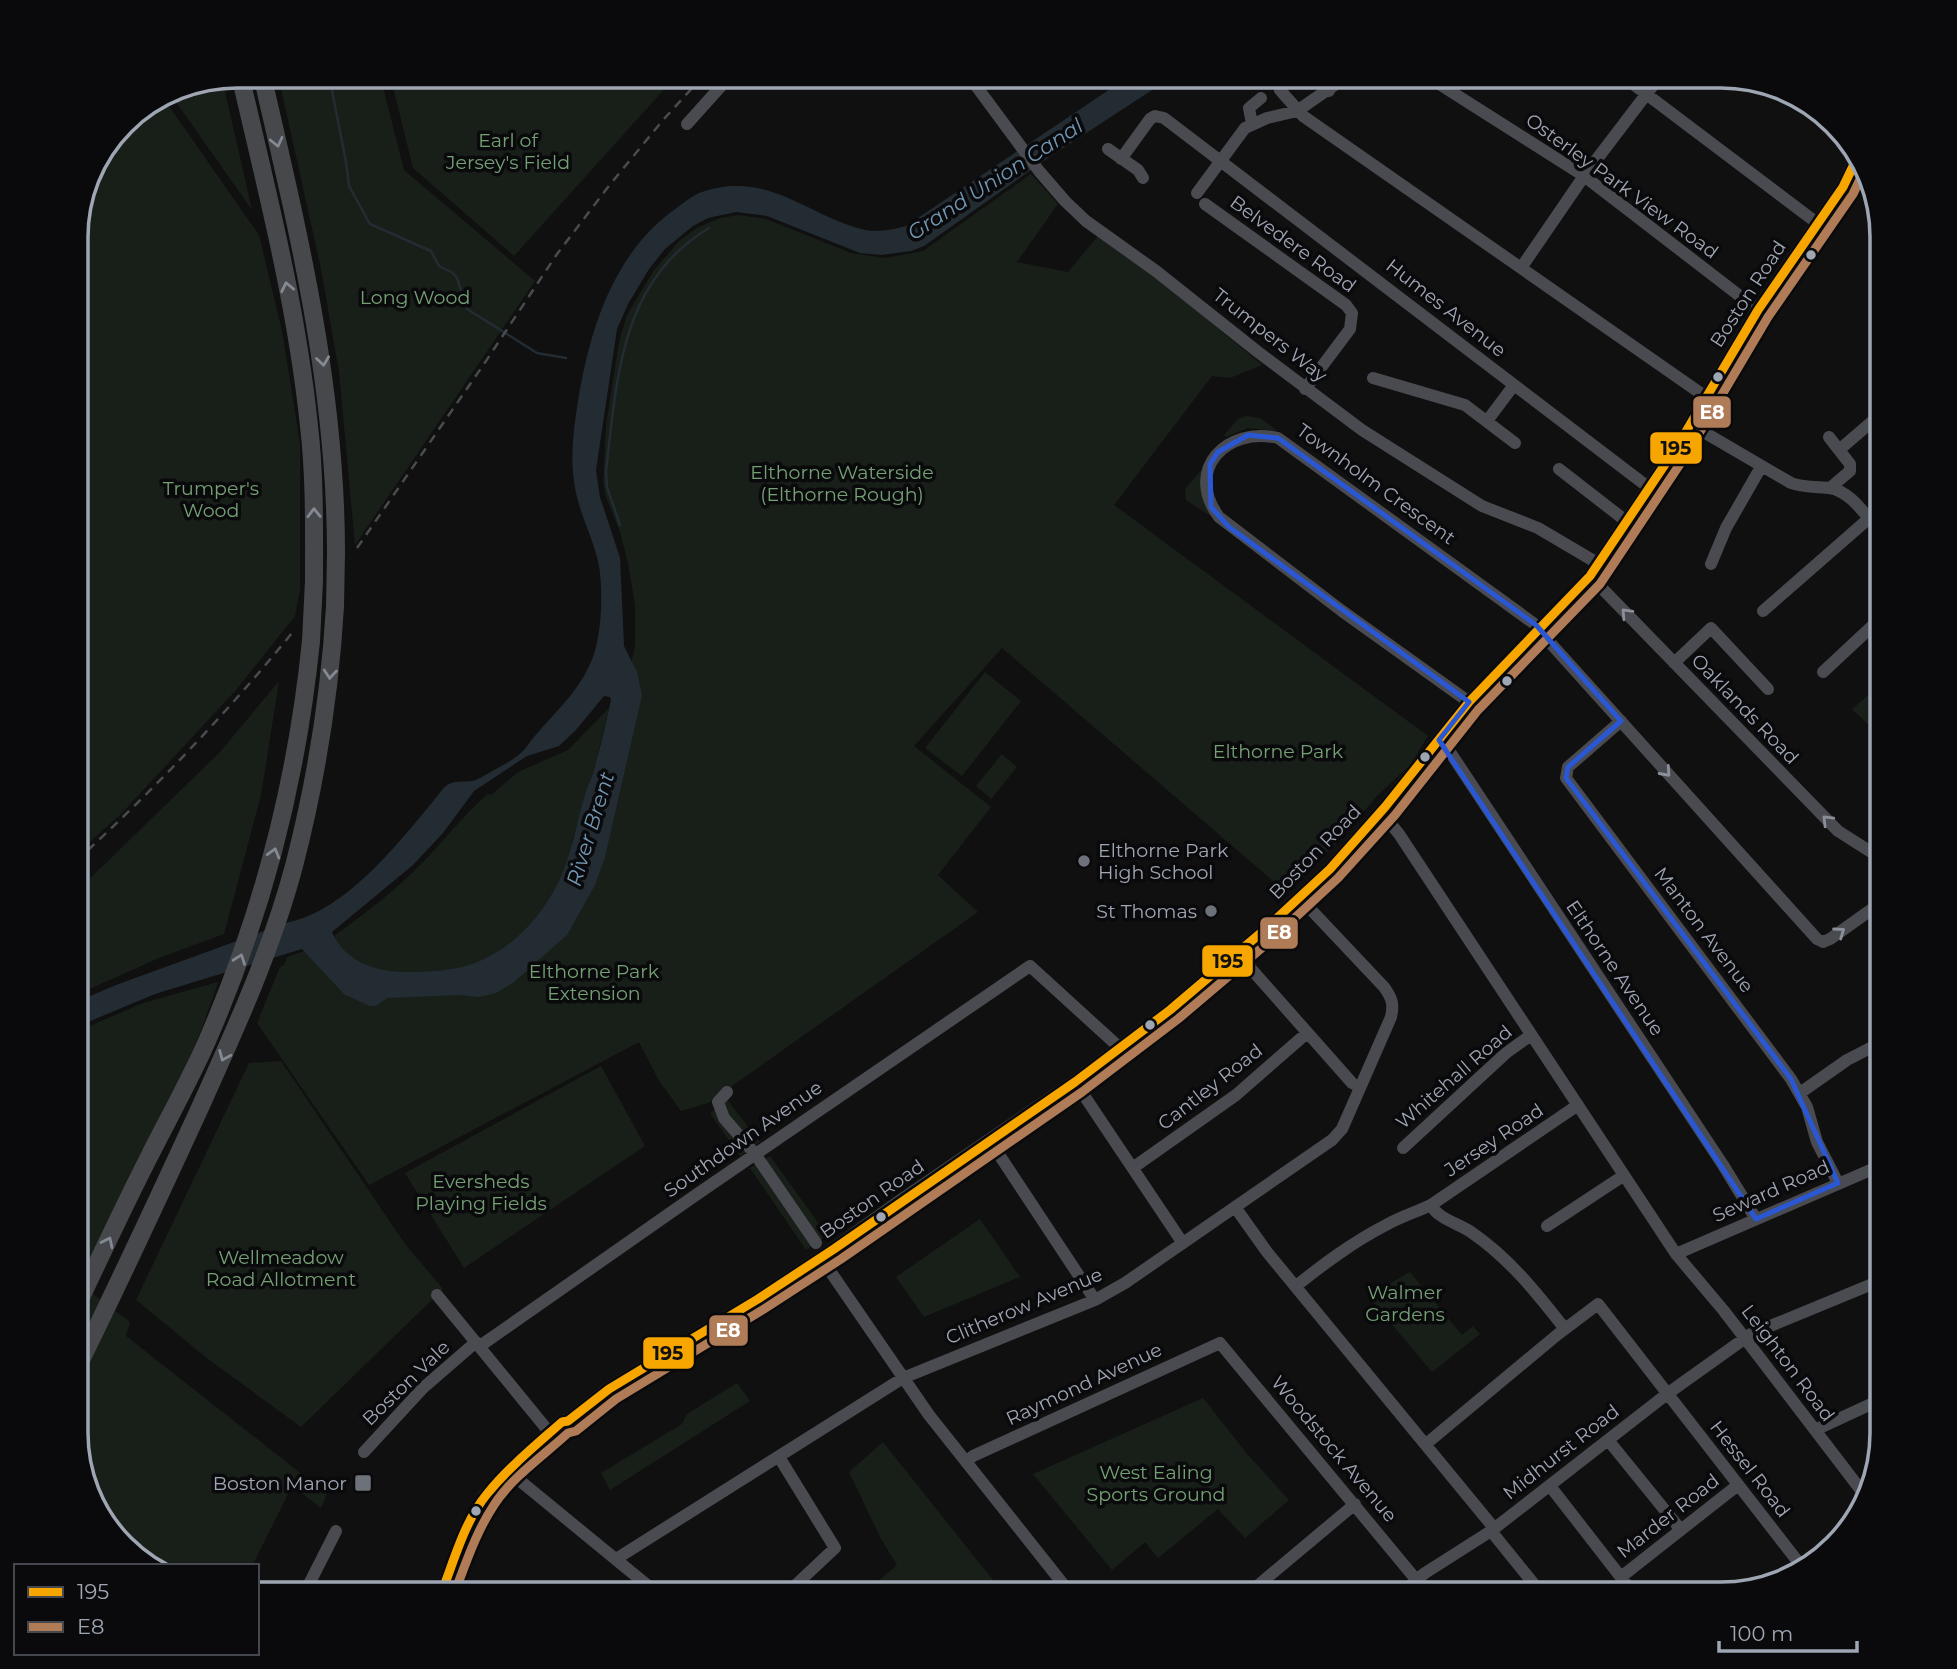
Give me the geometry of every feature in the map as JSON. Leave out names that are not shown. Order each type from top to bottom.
[{"type":"highway","points":[[88,1284],[181,1097],[225,998],[255,918],[278,838],[294,765],[311,641],[314,581],[312,460],[304,384],[288,291],[243,88]]},
{"type":"highway","points":[[88,1345],[159,1199],[251,993],[293,867],[316,769],[330,677],[335,606],[334,467],[322,356],[304,261],[265,88]]},
{"type":"main road","name":"Boston Road","points":[[446,1582],[466,1528],[485,1496],[550,1433],[609,1389],[821,1258],[1075,1082],[1170,1010],[1330,869],[1381,812],[1469,702],[1590,576],[1690,424],[1759,310],[1843,187],[1851,166]]},
{"type":"main road","name":"Boston Road","points":[[1843,187],[1857,177]]},
{"type":"street","points":[[687,124],[719,88]]},
{"type":"street","name":"Trumpers Way","points":[[978,88],[1039,172],[1086,221],[1156,271],[1305,388],[1420,468],[1482,506],[1538,528],[1598,564]]},
{"type":"street","points":[[1281,88],[1297,111],[1706,397]]},
{"type":"street","points":[[1325,88],[1329,91]]},
{"type":"street","points":[[1221,159],[1245,128],[1297,111],[1333,88]]},
{"type":"street","name":"Osterley Park View Road","points":[[1445,88],[1584,176],[1759,310]]},
{"type":"street","points":[[1638,88],[1817,223]]},
{"type":"street","points":[[1521,268],[1584,176],[1651,88]]},
{"type":"street","points":[[1252,124],[1244,112],[1261,98]]},
{"type":"street","name":"Humes Avenue","points":[[1121,159],[1150,119],[1160,116],[1221,159],[1648,487]]},
{"type":"street","points":[[1108,149],[1138,170],[1143,178]]},
{"type":"street","name":"Belvedere Road","points":[[1221,159],[1201,198],[1346,305],[1352,313],[1350,329],[1305,388]]},
{"type":"street","points":[[1373,378],[1465,405],[1515,443]]},
{"type":"street","points":[[1487,421],[1514,386]]},
{"type":"street","points":[[1839,450],[1870,423]]},
{"type":"street","points":[[1690,424],[1761,467],[1802,487],[1841,491],[1870,520]]},
{"type":"street","name":"Townholm Crescent","points":[[1469,702],[1219,517],[1211,507],[1207,478],[1210,464],[1218,452],[1231,442],[1248,435],[1262,434],[1278,438],[1536,625],[1817,939],[1823,942],[1830,939],[1870,911]]},
{"type":"street","points":[[1829,438],[1850,464],[1850,472],[1830,488]]},
{"type":"street","points":[[1711,564],[1726,528],[1761,467]]},
{"type":"street","points":[[1559,469],[1626,521]]},
{"type":"street","points":[[1763,611],[1868,518]]},
{"type":"street","name":"Oaklands Road","points":[[1590,576],[1838,831],[1870,851]]},
{"type":"street","points":[[1674,663],[1711,628],[1768,689]]},
{"type":"street","points":[[1823,672],[1870,628]]},
{"type":"street","name":"Manton Avenue","points":[[1621,721],[1568,767],[1566,778],[1800,1093],[1817,1142],[1838,1183]]},
{"type":"street","name":"Elthorne Avenue","points":[[1439,740],[1448,749],[1756,1219]]},
{"type":"street","name":"Leighton Road","points":[[1381,812],[1399,834],[1676,1254],[1697,1277],[1859,1487]]},
{"type":"street","name":"Clitherow Avenue","points":[[616,1559],[903,1378],[1095,1300],[1125,1283],[1332,1140],[1342,1129],[1391,1017],[1392,998],[1299,897]]},
{"type":"street","points":[[1237,953],[1352,1083],[1360,1087]]},
{"type":"street","name":"Southdown Avenue","points":[[478,1344],[1029,963],[1120,1048]]},
{"type":"street","name":"Cantley Road","points":[[1134,1167],[1236,1095],[1307,1033]]},
{"type":"street","name":"Whitehall Road","points":[[1403,1148],[1506,1053],[1531,1035]]},
{"type":"street","points":[[1800,1093],[1847,1060],[1870,1048]]},
{"type":"street","points":[[1075,1082],[1182,1242]]},
{"type":"street","points":[[727,1092],[718,1102],[720,1111],[755,1154],[816,1244]]},
{"type":"street","name":"Jersey Road","points":[[1296,1286],[1350,1245],[1430,1205],[1578,1105]]},
{"type":"street","points":[[990,1141],[1095,1300]]},
{"type":"street","name":"Seward Road","points":[[1676,1254],[1870,1170]]},
{"type":"street","points":[[1547,1226],[1623,1176]]},
{"type":"street","points":[[1426,1444],[1565,1329],[1511,1264],[1468,1230],[1437,1214],[1430,1205]]},
{"type":"street","points":[[1235,1207],[1267,1252],[1426,1444],[1533,1582]]},
{"type":"street","points":[[821,1258],[903,1378],[1061,1582]]},
{"type":"street","name":"Midhurst Road","points":[[1414,1582],[1492,1529],[1744,1338],[1870,1285]]},
{"type":"street","points":[[437,1295],[550,1433]]},
{"type":"street","name":"Hessel Road","points":[[1565,1329],[1598,1304],[1796,1560]]},
{"type":"street","name":"Raymond Avenue","points":[[966,1462],[973,1456],[1220,1343]]},
{"type":"street","name":"Woodstock Avenue","points":[[1220,1343],[1417,1580]]},
{"type":"street","name":"Boston Vale","points":[[364,1452],[423,1388],[478,1344]]},
{"type":"street","points":[[1815,1430],[1870,1405]]},
{"type":"street","points":[[1608,1440],[1681,1530]]},
{"type":"street","points":[[779,1457],[835,1548],[799,1582]]},
{"type":"street","points":[[508,1471],[644,1582]]},
{"type":"street","name":"Marder Road","points":[[1621,1577],[1738,1485]]},
{"type":"street","points":[[1550,1486],[1625,1582]]},
{"type":"street","points":[[1262,1582],[1355,1504]]},
{"type":"street","points":[[310,1582],[336,1531]]},
{"type":"highlighted area","points":[[1248,435],[1278,438],[1536,625],[1621,721],[1568,767],[1566,778],[1791,1079],[1838,1183],[1756,1219],[1439,740],[1469,702],[1229,527],[1211,507],[1210,464],[1218,452]]},
{"type":"green space","points":[[224,88],[252,210],[176,101],[189,95]]},
{"type":"green space","name":"Long Wood","points":[[281,88],[383,88],[404,170],[535,281],[355,545],[339,372],[321,269]]},
{"type":"green space","name":"Earl of Jersey's Field","points":[[393,88],[665,88],[514,256],[413,168]]},
{"type":"green space","name":"Trumper's Wood","points":[[168,105],[259,235],[282,331],[300,443],[300,589],[295,616],[236,690],[121,814],[88,843],[88,227],[99,180],[118,146],[146,118]]},
{"type":"green space","name":"Elthorne Waterside (Elthorne Rough)","points":[[1031,174],[1058,204],[1017,262],[1068,272],[1098,236],[1148,270],[1262,365],[1230,378],[1212,376],[1114,505],[1428,736],[1410,765],[1377,796],[1334,846],[1286,892],[1002,648],[914,746],[991,807],[938,875],[978,912],[708,1103],[681,1111],[658,1079],[639,1042],[369,1185],[257,1023],[280,967],[284,965],[287,957],[304,951],[307,954],[336,939],[334,936],[411,874],[488,794],[491,795],[518,772],[568,750],[609,708],[572,842],[588,851],[635,646],[635,605],[628,563],[603,481],[606,426],[619,342],[627,315],[654,270],[680,240],[697,228],[720,218],[739,215],[766,219],[851,253],[885,258],[923,251]]},
{"type":"green space","points":[[1246,416],[1260,418],[1278,431],[1248,428],[1226,437],[1224,435],[1238,419]]},
{"type":"green space","points":[[1204,467],[1204,502],[1212,517],[1186,500],[1185,489]]},
{"type":"green space","points":[[985,672],[1021,701],[962,776],[925,748]]},
{"type":"green space","points":[[279,681],[261,795],[224,934],[159,958],[88,990],[88,880],[220,752]]},
{"type":"green space","points":[[1870,693],[1870,726],[1852,709]]},
{"type":"green space","points":[[1002,754],[1017,767],[991,799],[976,786]]},
{"type":"green space","points":[[218,982],[175,1090],[88,1263],[88,1027],[143,1003]]},
{"type":"green space","name":"Wellmeadow Road Allotment","points":[[281,1061],[405,1244],[443,1289],[301,1427],[208,1359],[136,1300],[249,1063]]},
{"type":"green space","name":"Eversheds Playing Fields","points":[[601,1066],[645,1146],[464,1268],[405,1173]]},
{"type":"green space","points":[[728,1101],[760,1142],[740,1156],[710,1113]]},
{"type":"green space","points":[[770,1156],[827,1235],[806,1250],[750,1168]]},
{"type":"green space","points":[[980,1219],[1020,1277],[924,1317],[896,1277]]},
{"type":"green space","name":"Walmer Gardens","points":[[1410,1272],[1462,1335],[1473,1326],[1480,1334],[1432,1372],[1368,1296]]},
{"type":"green space","points":[[88,1290],[130,1322],[126,1336],[327,1494],[321,1508],[292,1486],[253,1564],[167,1564],[131,1538],[103,1498],[90,1461]]},
{"type":"green space","points":[[737,1383],[750,1401],[610,1490],[601,1473],[682,1424],[687,1414]]},
{"type":"green space","name":"West Ealing Sports Ground","points":[[1203,1398],[1248,1455],[1289,1500],[1245,1538],[1218,1509],[1158,1558],[1145,1542],[1112,1570],[1033,1474]]},
{"type":"green space","points":[[883,1442],[994,1582],[878,1582],[897,1565],[881,1539],[849,1472]]},
{"type":"water","points":[[1112,88],[1155,88],[1045,160],[924,246],[911,251],[881,255],[860,253],[767,216],[736,212],[708,218],[693,226],[665,249],[649,269],[617,329],[596,470],[600,497],[620,558],[624,646],[637,672],[642,695],[605,857],[595,885],[567,935],[514,982],[496,993],[479,997],[460,995],[387,998],[376,1006],[370,1006],[344,994],[302,949],[155,994],[88,1022],[88,997],[311,915],[333,902],[375,868],[447,785],[475,780],[519,755],[576,689],[589,667],[597,644],[601,592],[597,557],[574,481],[572,451],[578,401],[590,346],[608,293],[621,268],[656,225],[699,193],[725,187],[746,186],[785,197],[861,229],[884,230],[906,226]],"holes":[[[604,696],[610,697],[593,772],[560,880],[542,910],[519,936],[491,956],[475,963],[441,970],[384,970],[363,963],[345,951],[332,932],[413,865],[443,833],[474,791],[527,756],[559,746]]]},
{"type":"waterway","points":[[332,88],[349,186],[370,224],[431,251],[439,266],[457,278],[467,309],[537,353],[566,358]]},
{"type":"waterway","points":[[620,525],[607,487],[606,471],[614,402],[628,335],[640,304],[657,275],[679,250],[709,228]]},
{"type":"railway","points":[[357,548],[557,254],[608,187],[692,88]]},
{"type":"railway","points":[[88,850],[188,751],[292,633]]},
{"type":"transit line","name":"195","points":[[445,1582],[460,1542],[487,1494],[523,1456],[562,1422],[568,1421],[609,1389],[758,1299],[834,1249],[1075,1082],[1170,1010],[1262,932],[1330,869],[1385,807],[1469,702],[1590,576],[1678,445],[1758,310],[1843,187],[1852,168]]},
{"type":"transit line","name":"E8","points":[[459,1582],[477,1537],[501,1495],[568,1433],[576,1431],[616,1399],[841,1259],[1082,1092],[1178,1019],[1270,941],[1338,878],[1395,815],[1478,710],[1600,584],[1688,452],[1768,317],[1859,182]]},
{"type":"place","name":"Elthorne Park High School","points":[[1084,861]]},
{"type":"place","name":"St Thomas","points":[[1211,911]]},
{"type":"place","name":"Boston Manor","points":[[363,1483]]},
{"type":"water label","name":"Grand Union Canal","points":[[995,179]]},
{"type":"water label","name":"River Brent","points":[[590,829]]},
{"type":"park label","name":"Elthorne Park","points":[[1278,751]]},
{"type":"park label","name":"Elthorne Park Extension","points":[[594,982]]}]
